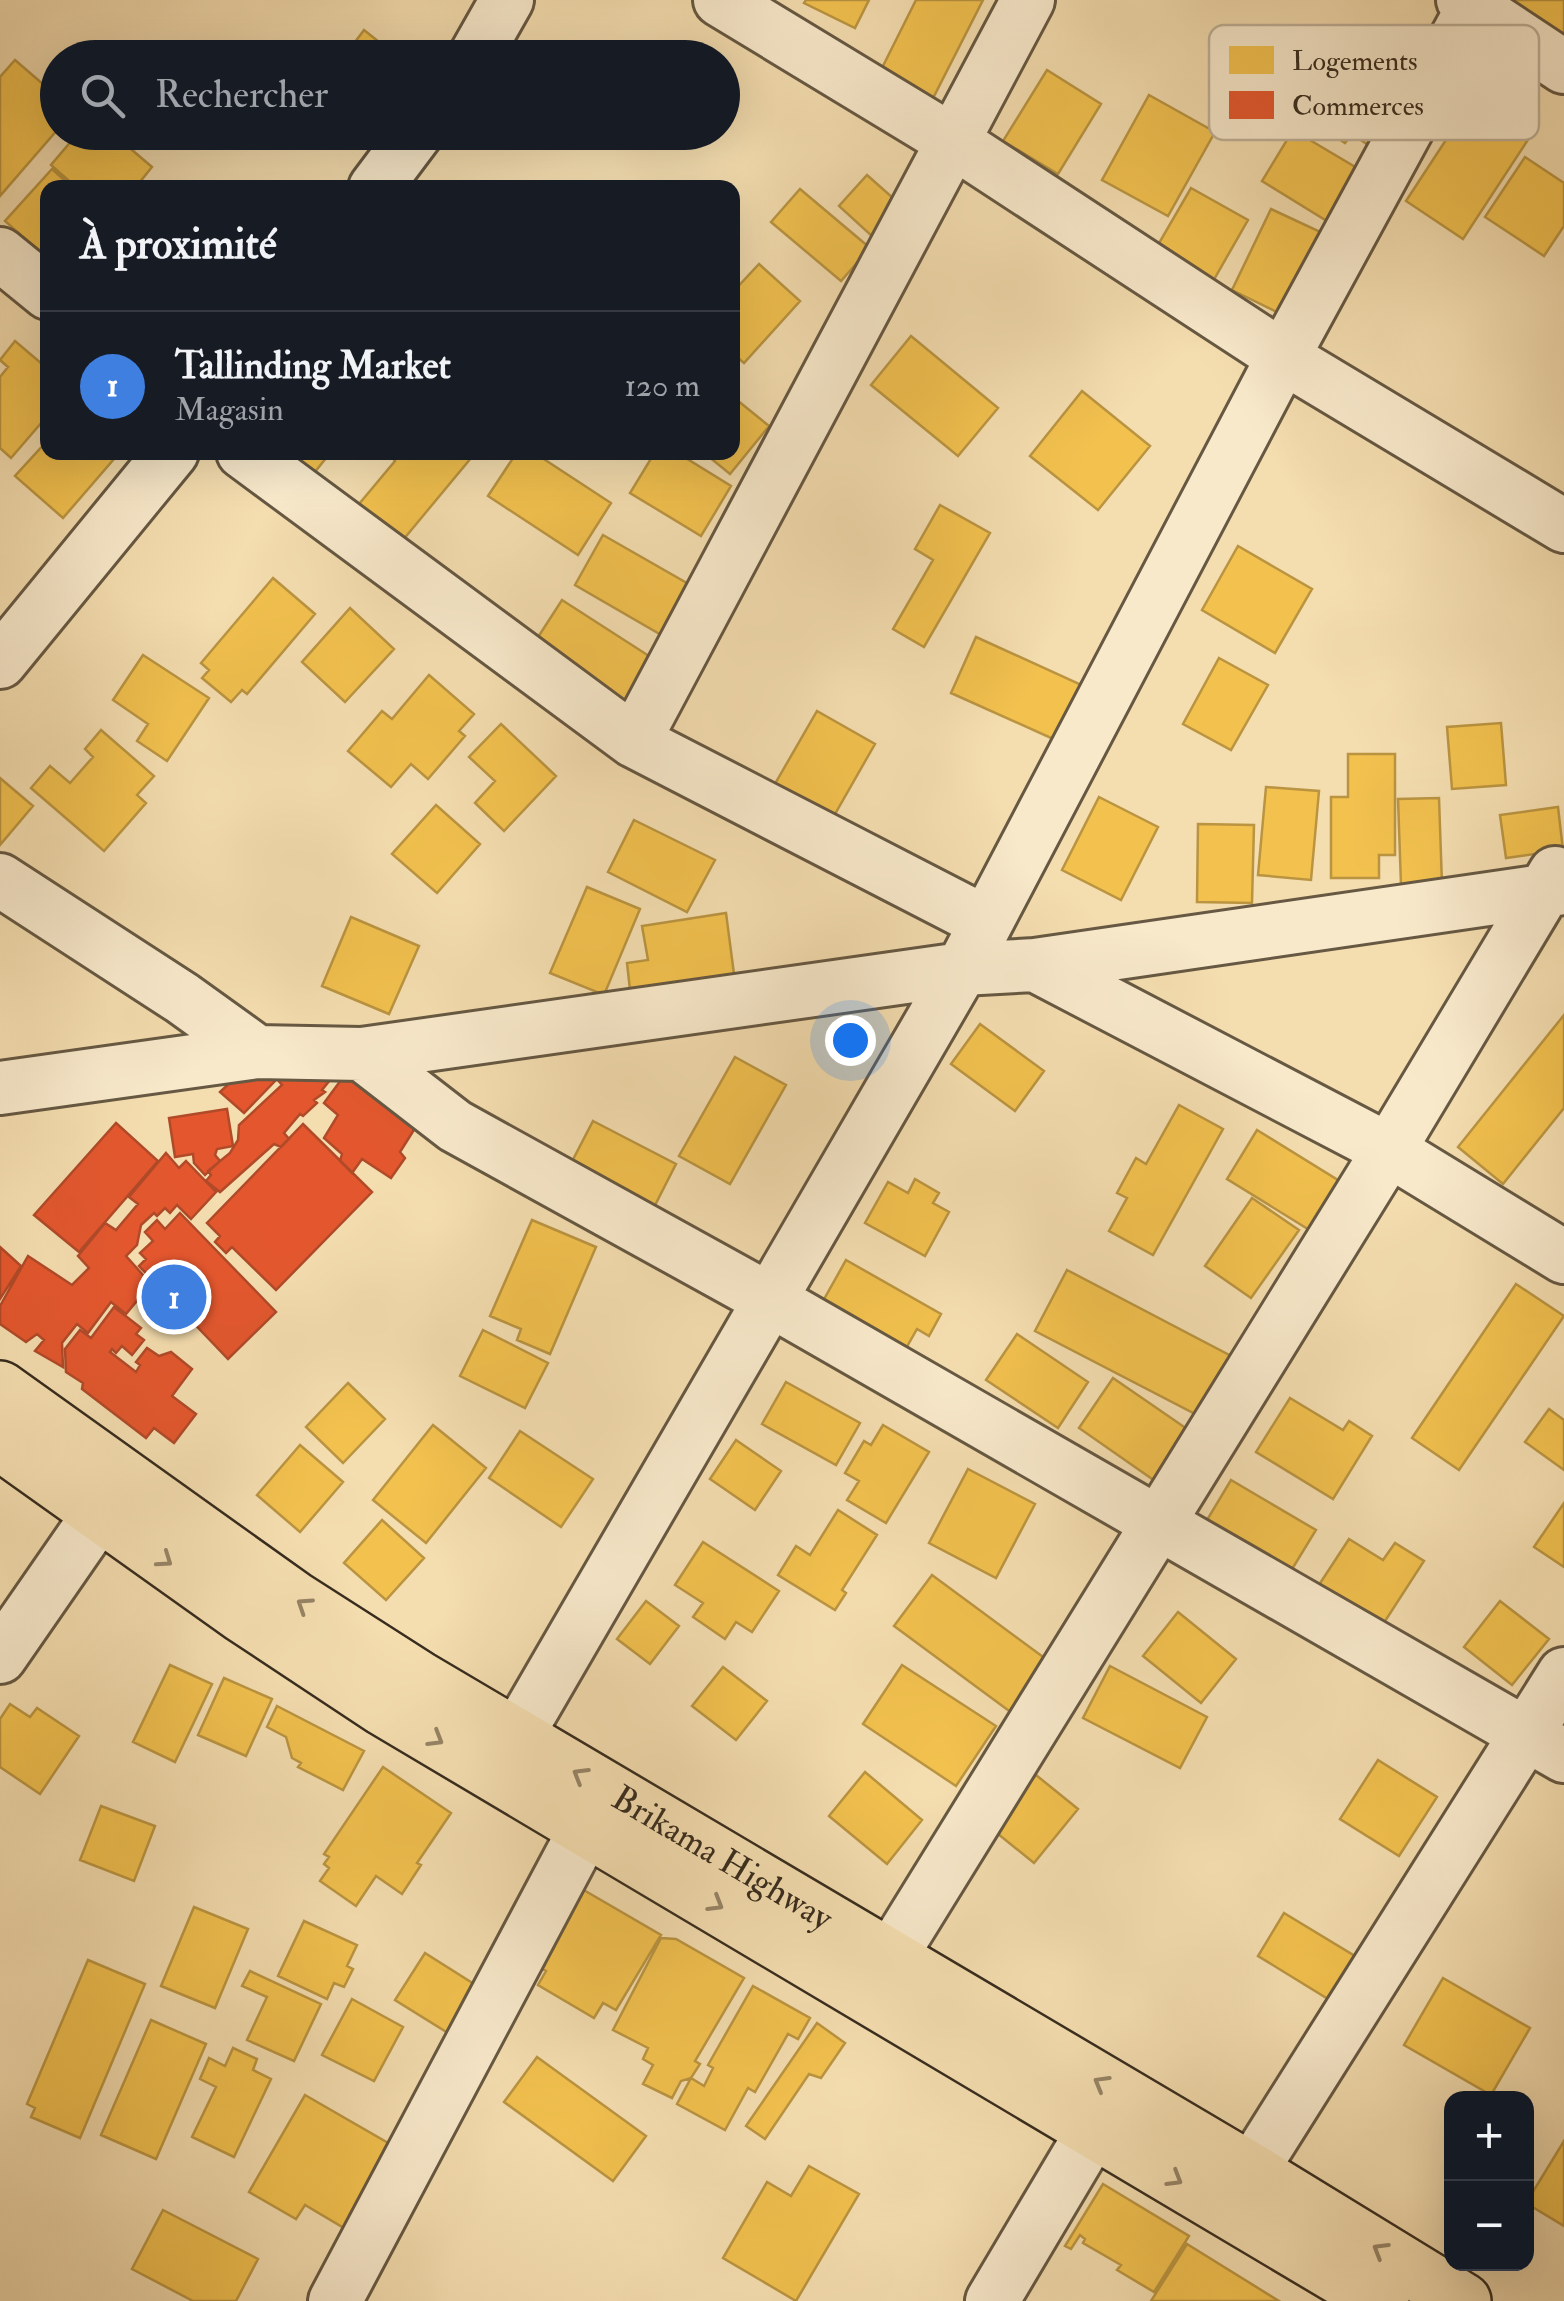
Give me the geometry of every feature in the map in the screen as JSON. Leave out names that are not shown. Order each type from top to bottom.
[{"type":"highway","name":"Brikama Highway","points":[[0,1389],[294,1598],[516,1737],[1463,2301]]},
{"type":"highway","name":"Brikama Highway","points":[[0,1442],[242,1614],[382,1707],[1093,2131],[1361,2296]]},
{"type":"street","points":[[484,40],[507,0]]},
{"type":"street","points":[[720,0],[954,142],[1283,358],[1564,526]]},
{"type":"street","points":[[634,741],[1028,0]]},
{"type":"street","points":[[1459,25],[1471,2],[1504,25]]},
{"type":"street","points":[[1539,50],[1564,67]]},
{"type":"street","points":[[516,1737],[962,969],[1398,140]]},
{"type":"street","points":[[381,180],[404,150]]},
{"type":"street","points":[[0,254],[40,287]]},
{"type":"street","points":[[0,662],[165,460]]},
{"type":"street","points":[[255,460],[634,741],[986,922]]},
{"type":"street","points":[[0,880],[182,998],[256,1052]]},
{"type":"street","points":[[0,1088],[256,1052],[362,1054],[962,969],[1035,965],[1556,880]]},
{"type":"street","points":[[889,1958],[1556,880]]},
{"type":"street","points":[[1035,965],[1390,1150],[1564,1257]]},
{"type":"street","points":[[362,1054],[455,1126],[772,1300],[1544,1746]]},
{"type":"street","points":[[0,1657],[99,1514]]},
{"type":"street","points":[[1251,2172],[1544,1746],[1564,1674]]},
{"type":"street","points":[[336,2301],[586,1828]]},
{"type":"street","points":[[992,2301],[1093,2131]]},
{"type":"building: Logements","points":[[869,0],[855,28],[804,3]]},
{"type":"building: Logements","points":[[916,0],[983,0],[928,108],[875,82]]},
{"type":"building: Logements","points":[[1504,0],[1564,0],[1564,43]]},
{"type":"building: Logements","points":[[364,30],[376,40],[356,40]]},
{"type":"building: Logements","points":[[15,60],[40,82],[40,150],[0,196],[0,77]]},
{"type":"building: Logements","points":[[1047,70],[1101,104],[1058,174],[1003,141]]},
{"type":"building: Logements","points":[[1149,95],[1209,129],[1211,140],[1168,216],[1102,180]]},
{"type":"building: Logements","points":[[1287,140],[1310,140],[1367,174],[1335,226],[1262,181]]},
{"type":"building: Logements","points":[[1361,140],[1382,140],[1377,151]]},
{"type":"building: Logements","points":[[1446,140],[1528,140],[1463,239],[1406,201]]},
{"type":"building: Logements","points":[[64,150],[132,150],[152,167],[141,180],[68,180],[51,165]]},
{"type":"building: Logements","points":[[1525,157],[1564,183],[1564,226],[1544,256],[1485,217]]},
{"type":"building: Logements","points":[[52,169],[64,180],[42,180]]},
{"type":"building: Logements","points":[[867,175],[902,206],[874,238],[839,206]]},
{"type":"building: Logements","points":[[40,182],[40,252],[5,221]]},
{"type":"building: Logements","points":[[1191,188],[1248,220],[1212,283],[1155,250]]},
{"type":"building: Logements","points":[[800,189],[870,248],[841,281],[771,222]]},
{"type":"building: Logements","points":[[1271,209],[1327,235],[1287,317],[1232,290]]},
{"type":"building: Logements","points":[[759,264],[800,301],[744,363],[740,360],[740,284]]},
{"type":"building: Logements","points":[[911,336],[998,408],[958,456],[871,385]]},
{"type":"building: Logements","points":[[15,341],[40,362],[40,424],[11,458],[0,448],[0,377],[8,367],[0,360]]},
{"type":"building: Logements","points":[[1082,391],[1150,446],[1098,510],[1030,456]]},
{"type":"building: Logements","points":[[740,402],[769,426],[730,474],[713,460],[740,460]]},
{"type":"building: Logements","points":[[40,449],[40,460],[113,460],[63,518],[15,476]]},
{"type":"building: Logements","points":[[288,460],[325,460],[310,478]]},
{"type":"building: Logements","points":[[469,460],[393,552],[349,516],[395,461]]},
{"type":"building: Logements","points":[[512,460],[545,460],[611,503],[578,555],[488,496]]},
{"type":"building: Logements","points":[[650,460],[689,460],[731,486],[701,536],[630,493]]},
{"type":"building: Logements","points":[[940,505],[990,533],[924,647],[893,629],[933,560],[915,549]]},
{"type":"building: Logements","points":[[603,535],[699,590],[670,640],[575,585]]},
{"type":"building: Logements","points":[[1238,546],[1312,589],[1275,653],[1202,610]]},
{"type":"building: Logements","points":[[273,578],[315,614],[247,694],[242,690],[231,702],[202,678],[209,670],[201,663]]},
{"type":"building: Logements","points":[[562,600],[663,665],[631,713],[531,648]]},
{"type":"building: Logements","points":[[350,608],[394,649],[345,702],[302,662]]},
{"type":"building: Logements","points":[[976,637],[1086,687],[1060,742],[951,693]]},
{"type":"building: Logements","points":[[143,655],[209,698],[167,761],[137,741],[148,724],[113,700]]},
{"type":"building: Logements","points":[[1219,658],[1268,685],[1231,750],[1183,724]]},
{"type":"building: Logements","points":[[429,675],[474,714],[459,731],[465,736],[428,779],[411,764],[391,787],[348,751],[382,711],[392,719]]},
{"type":"building: Logements","points":[[817,711],[875,744],[831,821],[772,789]]},
{"type":"building: Logements","points":[[1501,723],[1506,785],[1452,789],[1447,727]]},
{"type":"building: Logements","points":[[501,724],[556,776],[504,831],[475,803],[495,781],[469,757]]},
{"type":"building: Logements","points":[[101,730],[154,776],[137,795],[146,803],[104,851],[31,788],[50,766],[70,783],[93,757],[85,749]]},
{"type":"building: Logements","points":[[1348,754],[1395,754],[1395,855],[1379,855],[1379,878],[1331,878],[1331,797],[1348,797]]},
{"type":"building: Logements","points":[[0,778],[33,806],[0,845]]},
{"type":"building: Logements","points":[[1266,787],[1319,791],[1311,880],[1258,875]]},
{"type":"building: Logements","points":[[1099,797],[1158,827],[1121,900],[1062,870]]},
{"type":"building: Logements","points":[[1439,798],[1442,884],[1401,885],[1398,799]]},
{"type":"building: Logements","points":[[436,805],[480,844],[437,893],[392,854]]},
{"type":"building: Logements","points":[[1558,807],[1563,850],[1506,858],[1500,815]]},
{"type":"building: Logements","points":[[634,820],[715,860],[687,912],[608,872]]},
{"type":"building: Logements","points":[[1198,824],[1254,825],[1252,903],[1197,902]]},
{"type":"building: Logements","points":[[587,887],[640,909],[604,995],[550,973]]},
{"type":"building: Logements","points":[[726,913],[734,974],[630,990],[627,963],[648,960],[642,926]]},
{"type":"building: Logements","points":[[351,917],[419,946],[389,1014],[322,986]]},
{"type":"building: Logements","points":[[1564,1015],[1564,1108],[1503,1184],[1458,1147]]},
{"type":"building: Logements","points":[[980,1024],[1044,1071],[1015,1111],[951,1064]]},
{"type":"building: Logements","points":[[735,1057],[786,1085],[730,1184],[679,1156]]},
{"type":"building: Logements","points":[[1179,1105],[1223,1129],[1153,1255],[1109,1231],[1127,1198],[1117,1193],[1136,1158],[1146,1164]]},
{"type":"building: Logements","points":[[593,1121],[676,1164],[649,1217],[565,1175]]},
{"type":"building: Logements","points":[[1257,1130],[1354,1190],[1324,1239],[1227,1179]]},
{"type":"building: Logements","points":[[915,1179],[939,1193],[933,1203],[949,1212],[925,1256],[865,1223],[888,1182],[908,1193]]},
{"type":"building: Logements","points":[[1252,1198],[1299,1230],[1251,1298],[1205,1266]]},
{"type":"building: Logements","points":[[532,1220],[596,1247],[550,1354],[517,1340],[521,1329],[490,1316]]},
{"type":"building: Logements","points":[[846,1260],[941,1314],[929,1336],[917,1329],[896,1366],[818,1310]]},
{"type":"building: Logements","points":[[1067,1270],[1235,1358],[1203,1418],[1035,1331]]},
{"type":"building: Logements","points":[[1516,1284],[1564,1316],[1459,1470],[1412,1438]]},
{"type":"building: Logements","points":[[483,1330],[548,1363],[525,1408],[460,1376]]},
{"type":"building: Logements","points":[[1017,1334],[1088,1382],[1058,1428],[986,1380]]},
{"type":"building: Logements","points":[[1113,1378],[1190,1431],[1155,1481],[1079,1428]]},
{"type":"building: Logements","points":[[786,1382],[860,1423],[836,1465],[762,1424]]},
{"type":"building: Logements","points":[[348,1383],[385,1419],[343,1463],[306,1427]]},
{"type":"building: Logements","points":[[1290,1398],[1343,1430],[1349,1421],[1372,1436],[1333,1499],[1256,1452]]},
{"type":"building: Logements","points":[[1549,1409],[1564,1420],[1564,1470],[1525,1442]]},
{"type":"building: Logements","points":[[433,1425],[486,1468],[426,1543],[373,1500]]},
{"type":"building: Logements","points":[[883,1425],[929,1452],[886,1523],[847,1500],[859,1481],[845,1473],[864,1441],[871,1445]]},
{"type":"building: Logements","points":[[520,1431],[593,1479],[561,1527],[489,1478]]},
{"type":"building: Logements","points":[[736,1440],[781,1471],[755,1510],[710,1479]]},
{"type":"building: Logements","points":[[300,1445],[343,1482],[300,1532],[257,1495]]},
{"type":"building: Logements","points":[[968,1469],[1035,1504],[996,1578],[929,1543]]},
{"type":"building: Logements","points":[[1231,1480],[1316,1530],[1286,1579],[1201,1530]]},
{"type":"building: Logements","points":[[1564,1503],[1564,1567],[1534,1547]]},
{"type":"building: Logements","points":[[838,1510],[877,1535],[842,1590],[846,1593],[835,1610],[778,1575],[796,1546],[810,1555]]},
{"type":"building: Logements","points":[[382,1520],[424,1558],[386,1600],[344,1563]]},
{"type":"building: Logements","points":[[1349,1539],[1383,1560],[1395,1543],[1424,1561],[1378,1632],[1315,1591]]},
{"type":"building: Logements","points":[[703,1542],[779,1591],[752,1632],[736,1622],[725,1639],[693,1617],[703,1603],[675,1585]]},
{"type":"building: Logements","points":[[932,1575],[1054,1665],[1016,1716],[894,1626]]},
{"type":"building: Logements","points":[[646,1601],[679,1626],[650,1664],[617,1639]]},
{"type":"building: Logements","points":[[1500,1601],[1549,1639],[1512,1685],[1464,1647]]},
{"type":"building: Logements","points":[[1178,1612],[1236,1659],[1201,1703],[1143,1656]]},
{"type":"building: Logements","points":[[170,1665],[212,1684],[175,1762],[133,1742]]},
{"type":"building: Logements","points":[[902,1665],[996,1726],[956,1786],[863,1724]]},
{"type":"building: Logements","points":[[1110,1666],[1207,1717],[1180,1768],[1083,1718]]},
{"type":"building: Logements","points":[[723,1667],[767,1701],[736,1740],[692,1706]]},
{"type":"building: Logements","points":[[224,1678],[272,1699],[246,1756],[198,1735]]},
{"type":"building: Logements","points":[[10,1704],[30,1717],[37,1708],[79,1736],[40,1794],[0,1767],[0,1719]]},
{"type":"building: Logements","points":[[277,1706],[364,1751],[343,1790],[298,1767],[301,1763],[292,1758],[286,1737],[267,1727]]},
{"type":"building: Logements","points":[[1378,1760],[1437,1797],[1399,1856],[1340,1819]]},
{"type":"building: Logements","points":[[383,1767],[451,1813],[417,1863],[421,1865],[402,1894],[376,1876],[356,1906],[320,1881],[329,1868],[324,1864],[329,1857],[324,1854]]},
{"type":"building: Logements","points":[[865,1772],[922,1820],[887,1864],[829,1816]]},
{"type":"building: Logements","points":[[1036,1775],[1078,1809],[1034,1863],[992,1829]]},
{"type":"building: Logements","points":[[101,1806],[155,1826],[134,1881],[80,1860]]},
{"type":"building: Logements","points":[[582,1889],[661,1935],[616,2010],[603,2003],[594,2018],[538,1985],[546,1971],[537,1966]]},
{"type":"building: Logements","points":[[194,1907],[248,1929],[215,2008],[161,1986]]},
{"type":"building: Logements","points":[[1284,1913],[1373,1967],[1346,2010],[1258,1956]]},
{"type":"building: Logements","points":[[304,1921],[357,1945],[347,1966],[353,1969],[344,1987],[334,1983],[327,1999],[278,1976]]},
{"type":"building: Logements","points":[[661,1938],[676,1939],[744,1978],[695,2061],[700,2064],[691,2078],[681,2081],[672,2098],[643,2084],[653,2065],[643,2059],[648,2048],[613,2030]]},
{"type":"building: Logements","points":[[425,1953],[485,1991],[456,2038],[395,2000]]},
{"type":"building: Logements","points":[[88,1960],[145,1984],[80,2138],[31,2117],[35,2108],[27,2104]]},
{"type":"building: Logements","points":[[250,1971],[321,2004],[294,2061],[247,2040],[267,1997],[242,1986]]},
{"type":"building: Logements","points":[[1443,1978],[1530,2028],[1493,2091],[1484,2091],[1404,2045]]},
{"type":"building: Logements","points":[[753,1986],[810,2018],[798,2039],[788,2034],[755,2092],[748,2088],[725,2130],[677,2104],[691,2078],[704,2086],[713,2068],[708,2065]]},
{"type":"building: Logements","points":[[352,1999],[403,2027],[374,2081],[322,2055]]},
{"type":"building: Logements","points":[[151,2020],[206,2044],[156,2159],[101,2135]]},
{"type":"building: Logements","points":[[817,2023],[845,2043],[821,2078],[809,2074],[765,2139],[746,2126]]},
{"type":"building: Logements","points":[[233,2048],[257,2059],[253,2070],[271,2079],[234,2157],[192,2137],[216,2087],[200,2079],[209,2058],[225,2066]]},
{"type":"building: Logements","points":[[537,2057],[646,2136],[613,2181],[504,2102]]},
{"type":"building: Logements","points":[[305,2095],[402,2151],[354,2234],[305,2205],[296,2219],[249,2192]]},
{"type":"building: Logements","points":[[1564,2141],[1564,2226],[1534,2208],[1534,2190]]},
{"type":"building: Logements","points":[[809,2166],[859,2194],[796,2301],[723,2258],[767,2182],[791,2196]]},
{"type":"building: Logements","points":[[1103,2184],[1189,2236],[1154,2292],[1117,2270],[1121,2265],[1083,2243],[1085,2239],[1080,2235],[1071,2249],[1065,2246]]},
{"type":"building: Logements","points":[[163,2210],[258,2259],[236,2301],[193,2301],[132,2269]]},
{"type":"building: Logements","points":[[1187,2244],[1279,2301],[1151,2301]]},
{"type":"building: Commerces","points":[[255,1059],[334,1075],[322,1090],[325,1092],[314,1100],[317,1103],[303,1116],[300,1114],[284,1133],[289,1139],[281,1147],[274,1144],[220,1192],[206,1181],[211,1175],[208,1171],[230,1153],[238,1140],[239,1125],[282,1085],[277,1079],[244,1113],[220,1092]]},
{"type":"building: Commerces","points":[[344,1076],[417,1125],[400,1152],[405,1158],[391,1178],[362,1159],[352,1173],[340,1161],[342,1154],[324,1138],[338,1115],[324,1103]]},
{"type":"building: Commerces","points":[[227,1109],[233,1146],[217,1149],[215,1155],[220,1161],[205,1175],[194,1163],[193,1154],[175,1157],[169,1118]]},
{"type":"building: Commerces","points":[[116,1123],[158,1161],[79,1252],[34,1215]]},
{"type":"building: Commerces","points":[[303,1124],[372,1192],[276,1290],[232,1247],[226,1253],[215,1242],[220,1236],[207,1223]]},
{"type":"building: Commerces","points":[[166,1153],[179,1168],[186,1161],[216,1192],[191,1219],[177,1205],[170,1213],[165,1208],[157,1216],[154,1213],[141,1225],[137,1245],[126,1256],[151,1284],[126,1314],[111,1302],[88,1333],[77,1324],[62,1343],[63,1367],[35,1351],[44,1340],[37,1334],[26,1342],[0,1324],[0,1306],[28,1256],[72,1285],[89,1268],[78,1256],[105,1223],[116,1230],[138,1204],[129,1197]]},
{"type":"building: Commerces","points":[[180,1213],[276,1312],[228,1359],[139,1266],[146,1259],[140,1253],[153,1241],[145,1232],[157,1220],[165,1229]]},
{"type":"building: Commerces","points":[[0,1247],[21,1266],[0,1299]]},
{"type":"building: Commerces","points":[[114,1307],[141,1328],[136,1334],[144,1340],[132,1355],[122,1346],[116,1353],[112,1349],[110,1352],[136,1372],[140,1365],[136,1362],[147,1348],[159,1356],[171,1352],[192,1369],[172,1396],[196,1414],[174,1443],[154,1428],[146,1438],[66,1372],[65,1349],[80,1330],[91,1338]]},
{"type":"place","name":"Tallinding Market","points":[[174,1297]]}]
